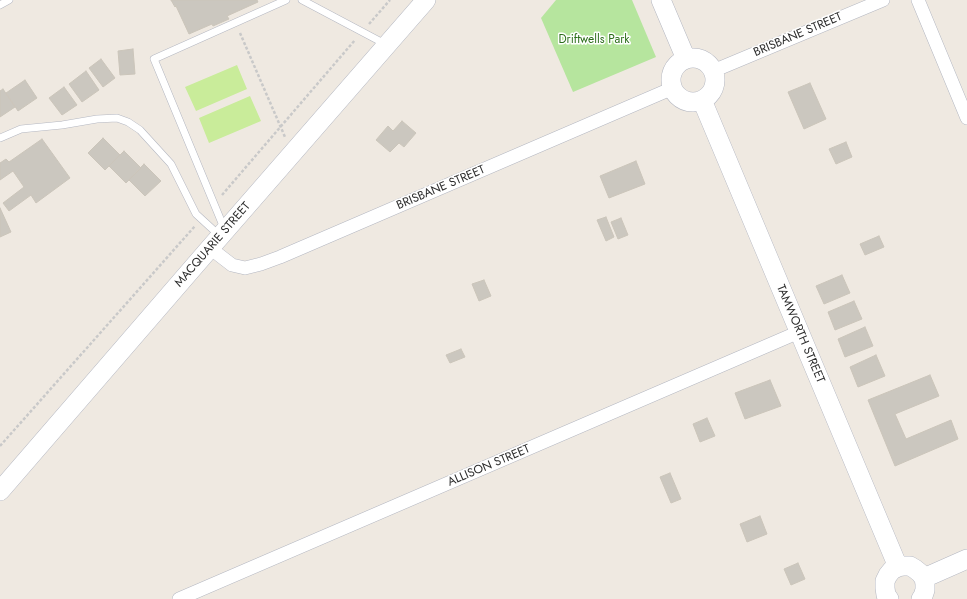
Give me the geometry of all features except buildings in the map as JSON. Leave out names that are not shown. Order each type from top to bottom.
[{"type":"street","name":"MACQUARIE STREET","points":[[0,491],[426,0]]},
{"type":"street","points":[[661,0],[686,60]]},
{"type":"street","name":"BRISBANE STREET","points":[[713,71],[882,0]]},
{"type":"street","points":[[918,0],[967,118]]},
{"type":"street","points":[[693,58],[699,59],[710,66],[713,71],[715,85],[708,96],[702,100],[688,102],[682,99],[673,88],[672,74],[675,68],[686,60],[693,58]]},
{"type":"street","name":"BRISBANE STREET","points":[[218,238],[232,265],[245,268],[261,264],[673,88]]},
{"type":"street","name":"TAMWORTH STREET","points":[[702,100],[898,567]]},
{"type":"street","name":"ALLISON STREET","points":[[179,599],[799,332]]},
{"type":"street","points":[[924,578],[967,559]]},
{"type":"street","points":[[884,598],[885,581],[892,570],[898,567],[910,566],[916,569],[924,578],[925,590],[921,599]]},
{"type":"lane","points":[[0,5],[9,0]]},
{"type":"lane","points":[[218,238],[154,59],[286,0]]},
{"type":"lane","points":[[302,0],[387,45]]},
{"type":"lane","points":[[0,138],[21,130],[97,119],[117,118],[128,122],[140,130],[171,164],[196,214],[218,238]]},
{"type":"path","points":[[236,23],[292,154]]},
{"type":"green space","name":"Driftwells Park","points":[[556,0],[632,0],[656,57],[573,92],[541,18]]},
{"type":"green space","points":[[237,65],[247,89],[196,111],[185,87]]},
{"type":"green space","points":[[250,96],[261,121],[209,143],[199,118]]}]
